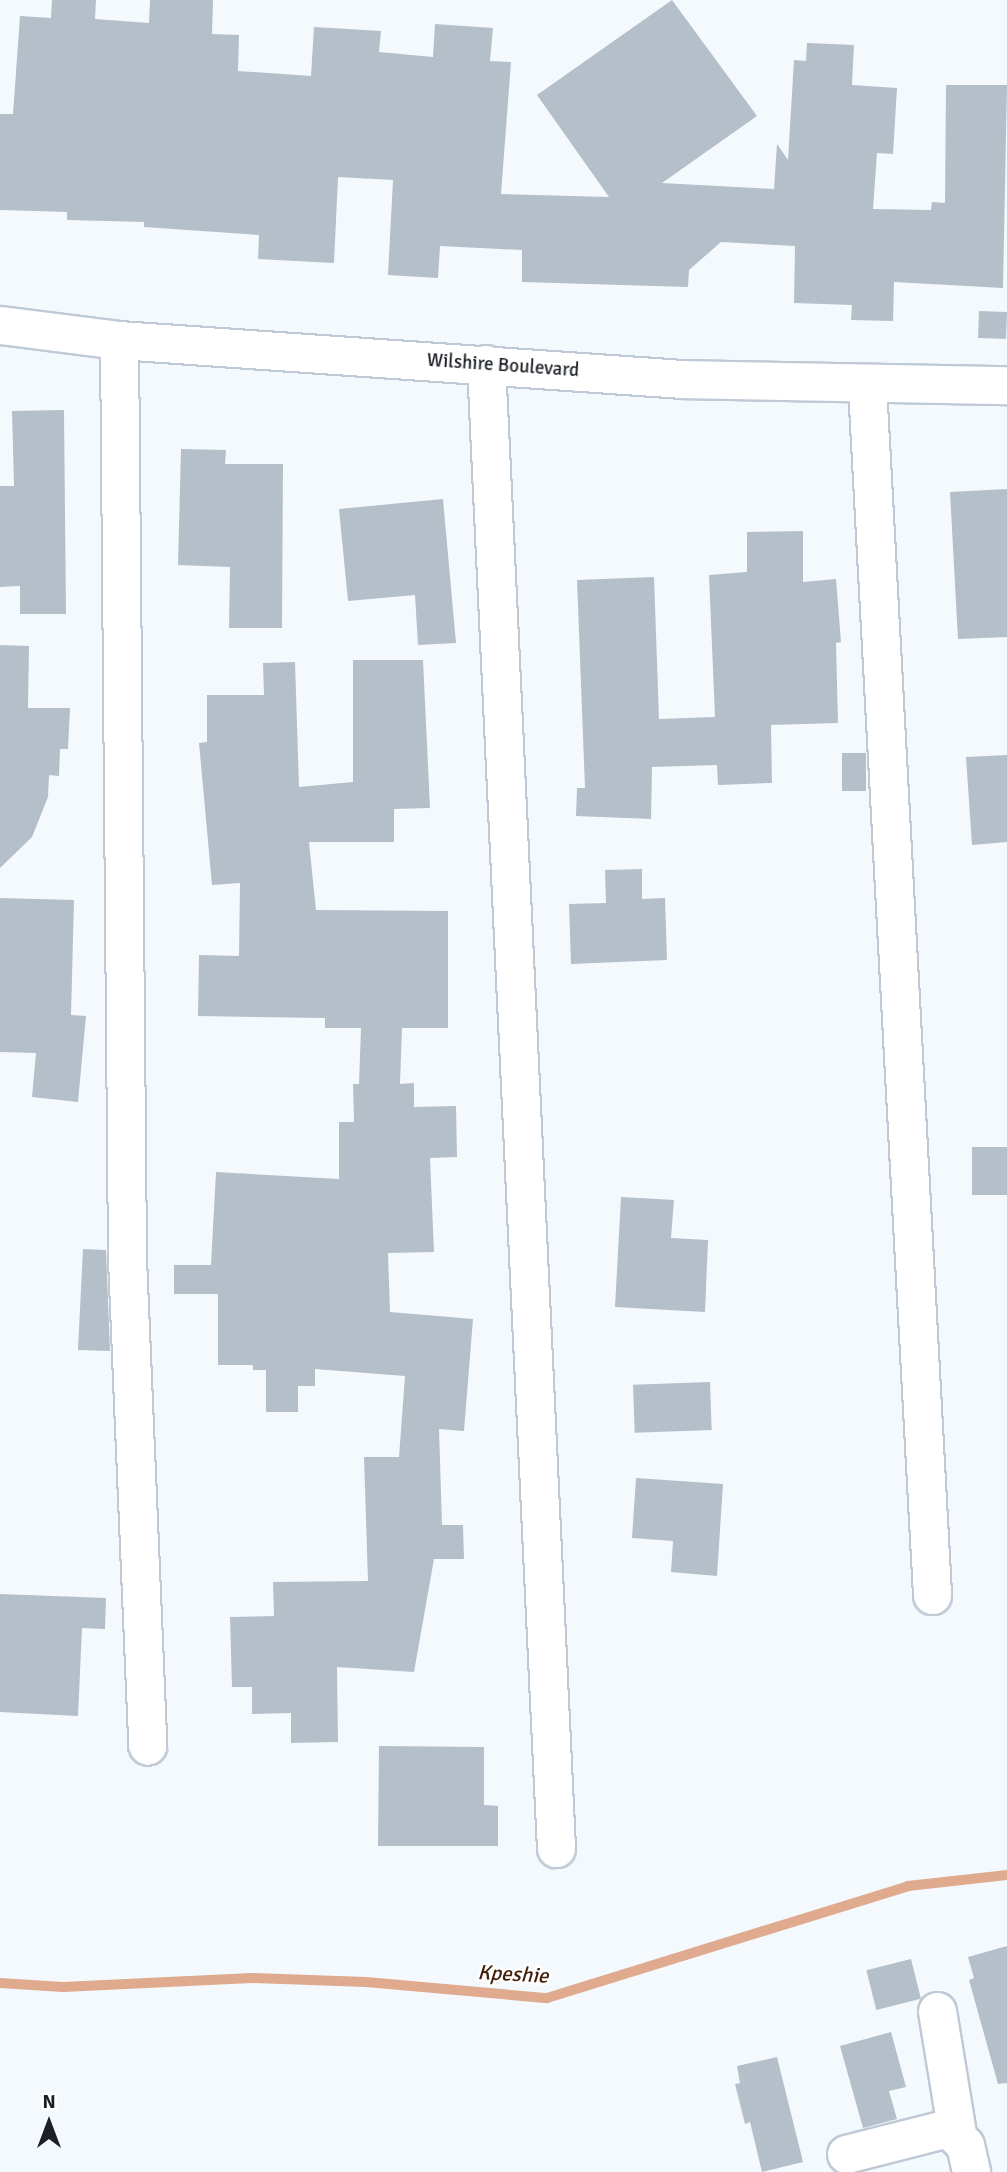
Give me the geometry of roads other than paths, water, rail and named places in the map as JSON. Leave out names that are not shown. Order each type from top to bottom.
[{"type":"street","name":"Wilshire Boulevard","points":[[0,325],[119,340],[683,379],[867,386],[1007,385]]},
{"type":"street","points":[[119,340],[127,1259],[147,1746]]},
{"type":"street","points":[[486,364],[556,1848]]},
{"type":"street","points":[[867,386],[932,1595]]},
{"type":"street","points":[[937,2011],[957,2133],[971,2172]]},
{"type":"street","points":[[846,2154],[939,2127],[957,2133]]},
{"type":"waterway","name":"Kpeshie","points":[[0,1983],[63,1987],[252,1978],[366,1982],[547,1998],[908,1886],[1007,1875]]}]
